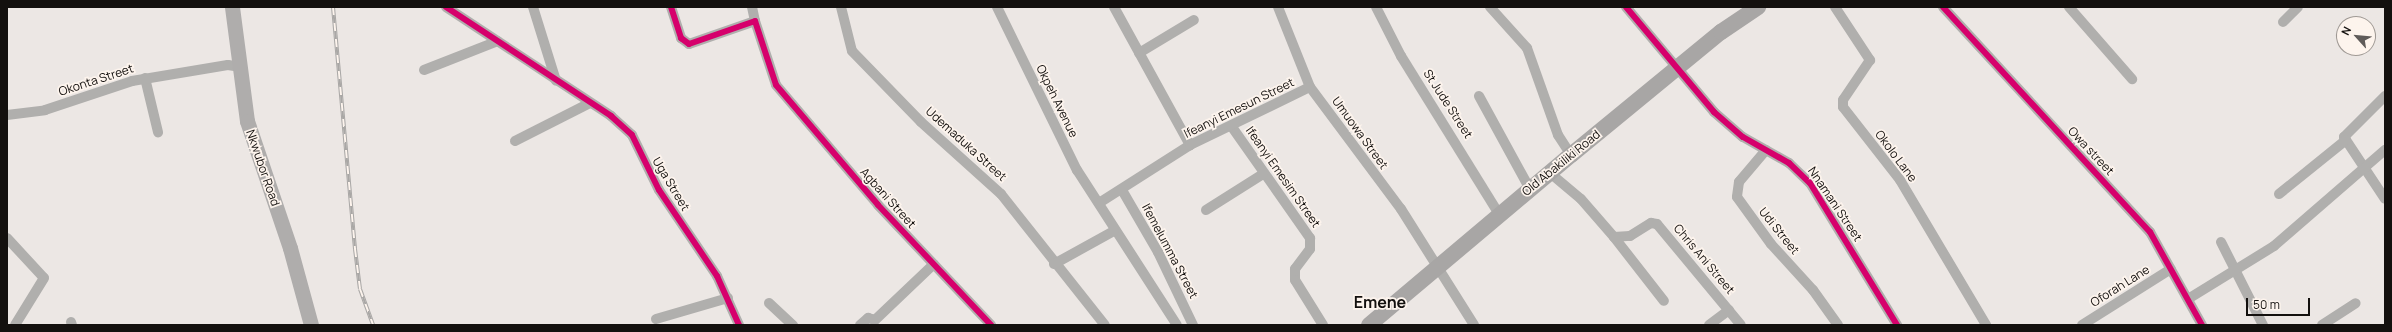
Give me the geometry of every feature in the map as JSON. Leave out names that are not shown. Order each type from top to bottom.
[{"type":"main road","name":"Old Abakiliki Road","points":[[1369,325],[1499,214],[1571,155],[1758,7]]},
{"type":"street","name":"Nkwubor Road","points":[[232,7],[247,121],[290,248],[311,325]]},
{"type":"street","name":"Uga Street","points":[[446,7],[590,103],[632,135],[658,190],[728,298],[739,325]]},
{"type":"street","points":[[533,7],[556,81]]},
{"type":"street","points":[[671,7],[681,38],[689,44],[755,21],[752,7]]},
{"type":"street","name":"Udemaduka Street","points":[[841,7],[852,51],[921,122],[1001,194],[1054,264],[1105,325]]},
{"type":"street","name":"Okpeh Avenue","points":[[997,7],[1054,128],[1099,203]]},
{"type":"street","points":[[1114,7],[1190,145]]},
{"type":"street","name":"Umuowa Street","points":[[1278,7],[1310,87],[1401,209],[1474,325]]},
{"type":"street","name":"St Jude Street","points":[[1376,7],[1402,56],[1499,214]]},
{"type":"street","points":[[1490,7],[1527,48],[1558,135],[1571,155]]},
{"type":"street","name":"Okolo Lane","points":[[1835,7],[1870,60],[1843,100],[1842,107],[1900,180],[1986,325]]},
{"type":"street","name":"Owa street","points":[[1943,7],[2140,221],[2172,269],[2202,325]]},
{"type":"street","points":[[2068,7],[2132,79]]},
{"type":"street","points":[[2283,22],[2298,7]]},
{"type":"street","name":"Nnamani Street","points":[[1630,8],[1677,70],[1725,123],[1766,150],[1789,162],[1810,183],[1897,325]]},
{"type":"street","points":[[1139,53],[1194,20]]},
{"type":"street","name":"Agbani Street","points":[[755,21],[774,82],[878,205],[991,325]]},
{"type":"street","points":[[424,70],[498,41]]},
{"type":"street","name":"Okonta Street","points":[[7,115],[45,110],[145,78],[228,65],[241,67]]},
{"type":"street","points":[[145,78],[158,132]]},
{"type":"street","name":"Ifeanyi Emesun Street","points":[[1099,203],[1122,190],[1190,145],[1232,127],[1310,87]]},
{"type":"street","points":[[1479,96],[1530,189]]},
{"type":"street","points":[[2385,96],[2345,134],[2346,140],[2385,199]]},
{"type":"street","points":[[515,141],[590,103]]},
{"type":"street","name":"Ifeanyi Emesim Street","points":[[1232,127],[1263,174],[1310,238],[1310,249],[1295,269],[1295,280],[1323,325]]},
{"type":"street","points":[[2279,194],[2346,140]]},
{"type":"street","name":"Udi Street","points":[[1766,150],[1739,182],[1737,197],[1771,244],[1813,290],[1838,325]]},
{"type":"street","points":[[2188,299],[2274,246],[2365,170],[2385,150]]},
{"type":"street","points":[[1550,173],[1581,199],[1614,237],[1664,301]]},
{"type":"street","points":[[1206,210],[1263,174]]},
{"type":"street","name":"Ifemelumma Street","points":[[1122,190],[1158,252],[1194,325]]},
{"type":"street","points":[[1099,203],[1114,231],[1177,325]]},
{"type":"street","name":"Chris Ani Street","points":[[1614,237],[1630,236],[1651,223],[1657,224],[1741,325]]},
{"type":"street","points":[[1054,264],[1114,231]]},
{"type":"street","points":[[7,238],[44,278],[15,325]]},
{"type":"street","points":[[2221,242],[2234,271],[2252,299],[2263,325]]},
{"type":"street","points":[[860,325],[868,318],[877,322],[934,264]]},
{"type":"street","name":"Oforah Lane","points":[[2082,325],[2172,269]]},
{"type":"street","points":[[656,319],[728,298]]},
{"type":"street","points":[[769,303],[793,325]]},
{"type":"street","points":[[2322,325],[2356,303]]},
{"type":"street","points":[[1709,325],[1729,310]]},
{"type":"railway","points":[[333,7],[360,289],[373,325]]},
{"type":"cycle path","points":[[446,7],[611,116],[632,135],[659,190],[717,276],[739,325]]},
{"type":"cycle path","points":[[671,7],[681,38],[689,44],[755,21],[776,85],[878,205],[991,325]]},
{"type":"cycle path","points":[[1626,7],[1714,112],[1743,137],[1789,163],[1810,183],[1897,325]]},
{"type":"cycle path","points":[[1943,7],[2150,232],[2202,325]]},
{"type":"district","name":"Emene","points":[[1380,302]]}]
